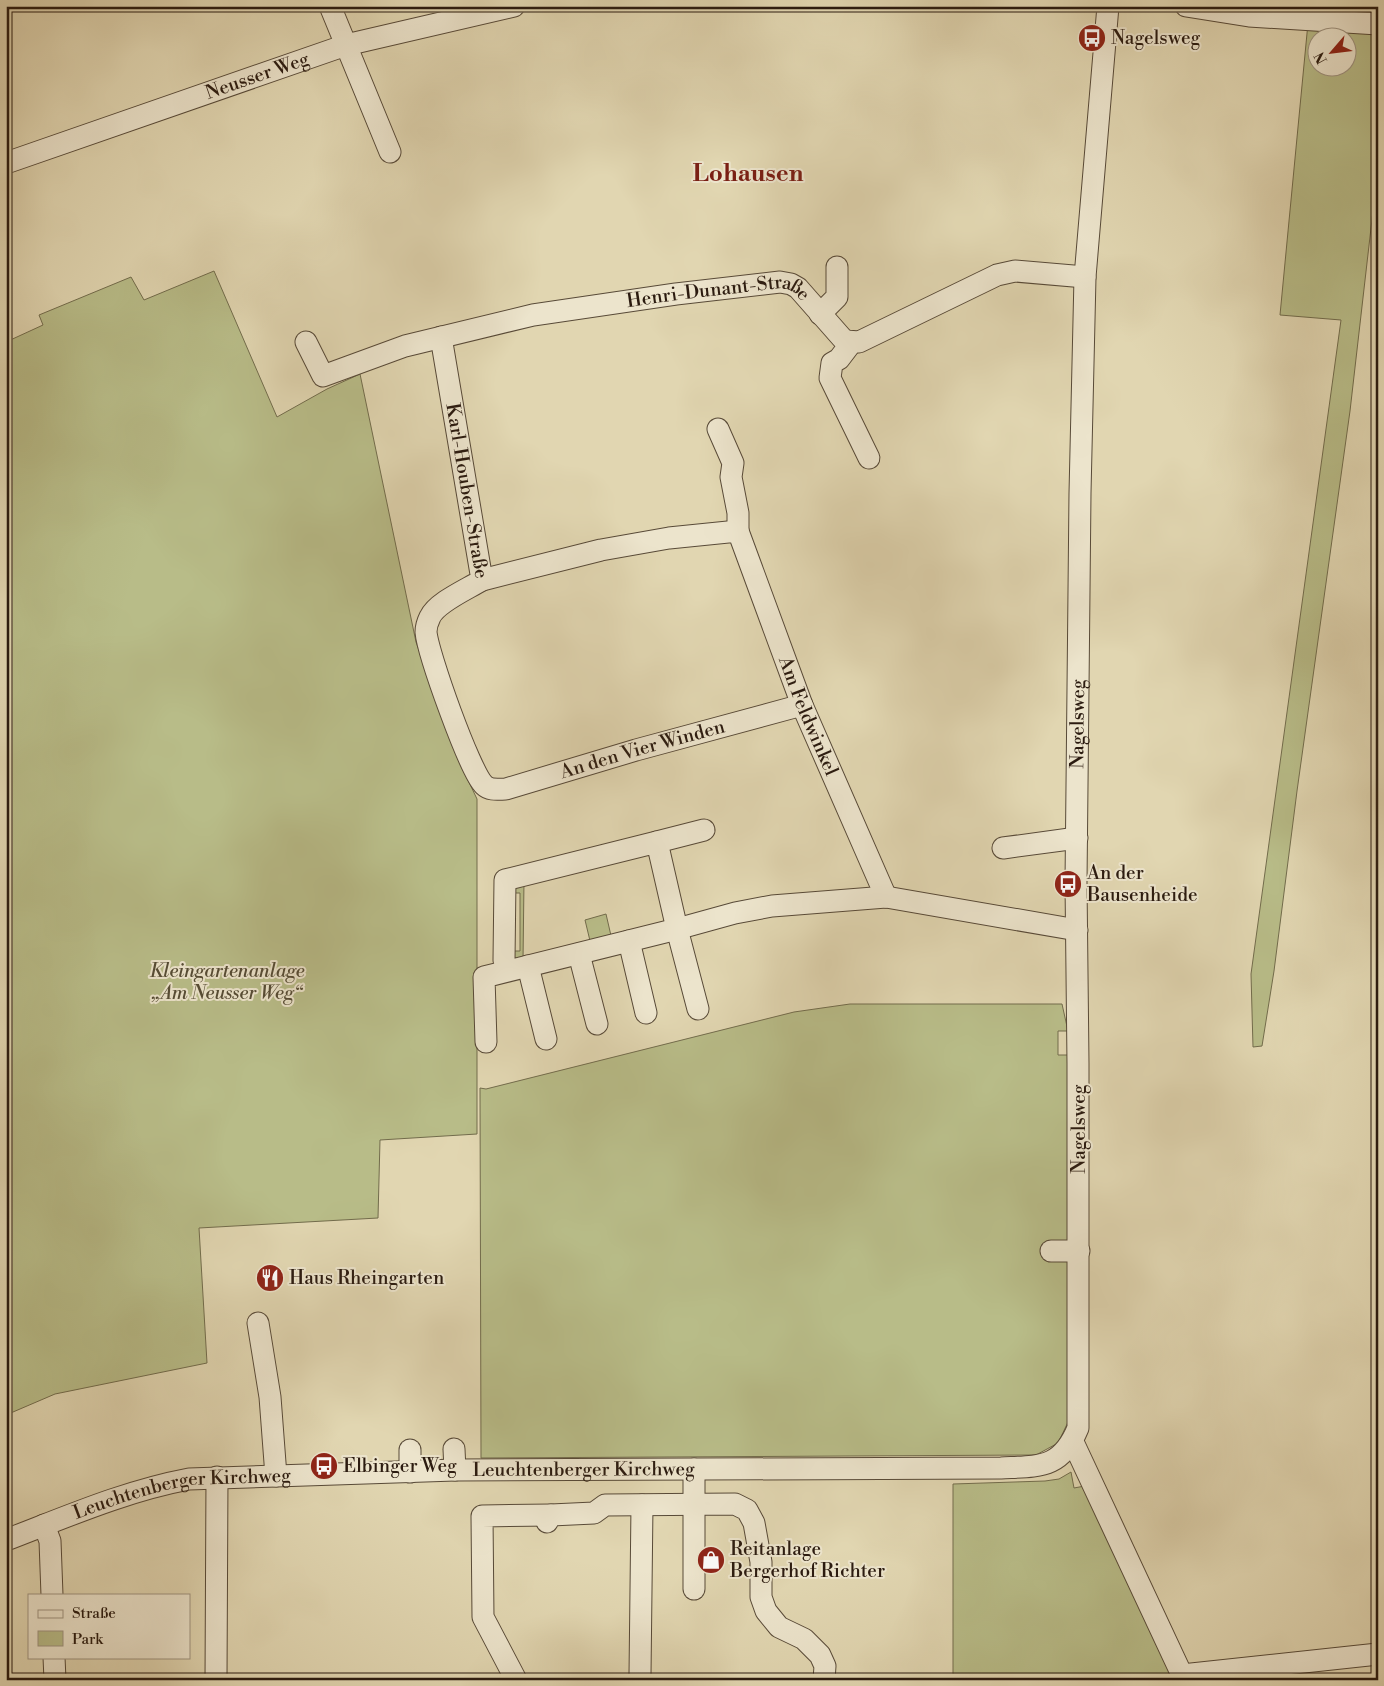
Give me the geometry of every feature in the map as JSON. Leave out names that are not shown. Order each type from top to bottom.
[{"type":"street","points":[[330,6],[390,152]]},
{"type":"street","name":"Neusser Weg","points":[[6,163],[346,45],[514,6]]},
{"type":"street","name":"Nagelsweg","points":[[1073,1442],[1078,1428],[1077,930],[1080,493],[1085,277],[1108,6]]},
{"type":"street","points":[[1186,6],[1249,16],[1378,24]]},
{"type":"street","points":[[820,314],[837,297],[837,267]]},
{"type":"street","points":[[869,458],[830,378],[832,363],[839,359],[852,342],[859,342],[996,275],[1015,271],[1085,277]]},
{"type":"street","name":"Henri-Dunant-Straße","points":[[306,342],[322,376],[405,346],[554,312],[774,282],[791,284],[798,288],[842,338],[852,342]]},
{"type":"street","name":"Karl-Houben-Straße","points":[[441,337],[482,580],[440,605],[430,616],[426,631],[436,670],[469,761],[485,786]]},
{"type":"street","name":"Am Feldwinkel","points":[[718,428],[733,463],[731,477],[738,513],[738,531],[802,705],[886,897]]},
{"type":"street","points":[[482,580],[601,550],[668,538],[738,531]]},
{"type":"street","name":"An den Vier Winden","points":[[485,786],[495,790],[506,789],[636,750],[802,705]]},
{"type":"street","points":[[507,971],[504,960],[505,880],[704,830]]},
{"type":"street","points":[[1003,848],[1078,838]]},
{"type":"street","points":[[657,842],[698,1009]]},
{"type":"street","points":[[486,1042],[484,977],[735,913],[772,906],[886,897],[1077,930]]},
{"type":"street","points":[[629,941],[646,1013]]},
{"type":"street","points":[[579,954],[597,1024]]},
{"type":"street","points":[[528,966],[546,1039]]},
{"type":"street","points":[[1051,1251],[1079,1251]]},
{"type":"street","points":[[258,1323],[271,1406],[276,1476]]},
{"type":"street","points":[[1073,1442],[1182,1675],[1378,1654]]},
{"type":"street","name":"Leuchtenberger Kirchweg","points":[[6,1540],[108,1500],[162,1484],[189,1479],[455,1470],[1001,1468],[1040,1466],[1061,1457],[1073,1442]]},
{"type":"street","points":[[454,1449],[455,1470]]},
{"type":"street","points":[[410,1450],[410,1472]]},
{"type":"street","points":[[694,1469],[694,1589]]},
{"type":"street","points":[[216,1680],[217,1477]]},
{"type":"street","points":[[640,1675],[642,1504]]},
{"type":"street","points":[[515,1678],[483,1617],[482,1516],[549,1519],[594,1513],[605,1505],[735,1504],[747,1510],[754,1523],[761,1562],[761,1597],[766,1611],[779,1627],[804,1639],[820,1654],[825,1666],[824,1680]]},
{"type":"street","points":[[44,1525],[50,1541],[52,1594]]},
{"type":"street","points":[[54,1658],[55,1680]]},
{"type":"green space","points":[[1272,6],[1378,6],[1378,15],[1277,9]]},
{"type":"green space","points":[[1308,23],[1378,28],[1378,167],[1350,411],[1274,971],[1262,1046],[1253,1047],[1251,974],[1341,320],[1280,315],[1306,44],[1306,78],[1356,78],[1356,28],[1308,28]]},
{"type":"green space","name":"Kleingartenanlage „Am Neusser Weg“","points":[[214,271],[277,417],[327,389],[360,374],[416,642],[457,757],[477,799],[477,1134],[380,1140],[378,1218],[199,1228],[207,1363],[55,1394],[6,1415],[6,342],[43,325],[39,315],[131,277],[144,300]]},
{"type":"green space","points":[[524,881],[523,961],[516,960],[508,951],[520,951],[520,893],[508,893]]},
{"type":"green space","points":[[606,914],[612,940],[591,945],[585,920]]},
{"type":"green space","points":[[850,1004],[1062,1004],[1068,1031],[1058,1031],[1058,1055],[1069,1055],[1069,1420],[1058,1443],[1036,1455],[481,1458],[480,1088],[486,1089],[794,1012]]},
{"type":"green space","points":[[1071,1472],[1074,1488],[1090,1485],[1179,1680],[953,1680],[953,1484],[1045,1481],[1059,1479]]},
{"type":"place","name":"Nagelsweg","points":[[1092,38]]},
{"type":"place","name":"An der Bausenheide","points":[[1068,884]]},
{"type":"place","name":"Haus Rheingarten","points":[[270,1278]]},
{"type":"place","name":"Elbinger Weg","points":[[324,1466]]},
{"type":"place","name":"Reitanlage Bergerhof Richter","points":[[711,1560]]},
{"type":"district","name":"Lohausen","points":[[748,174]]}]
